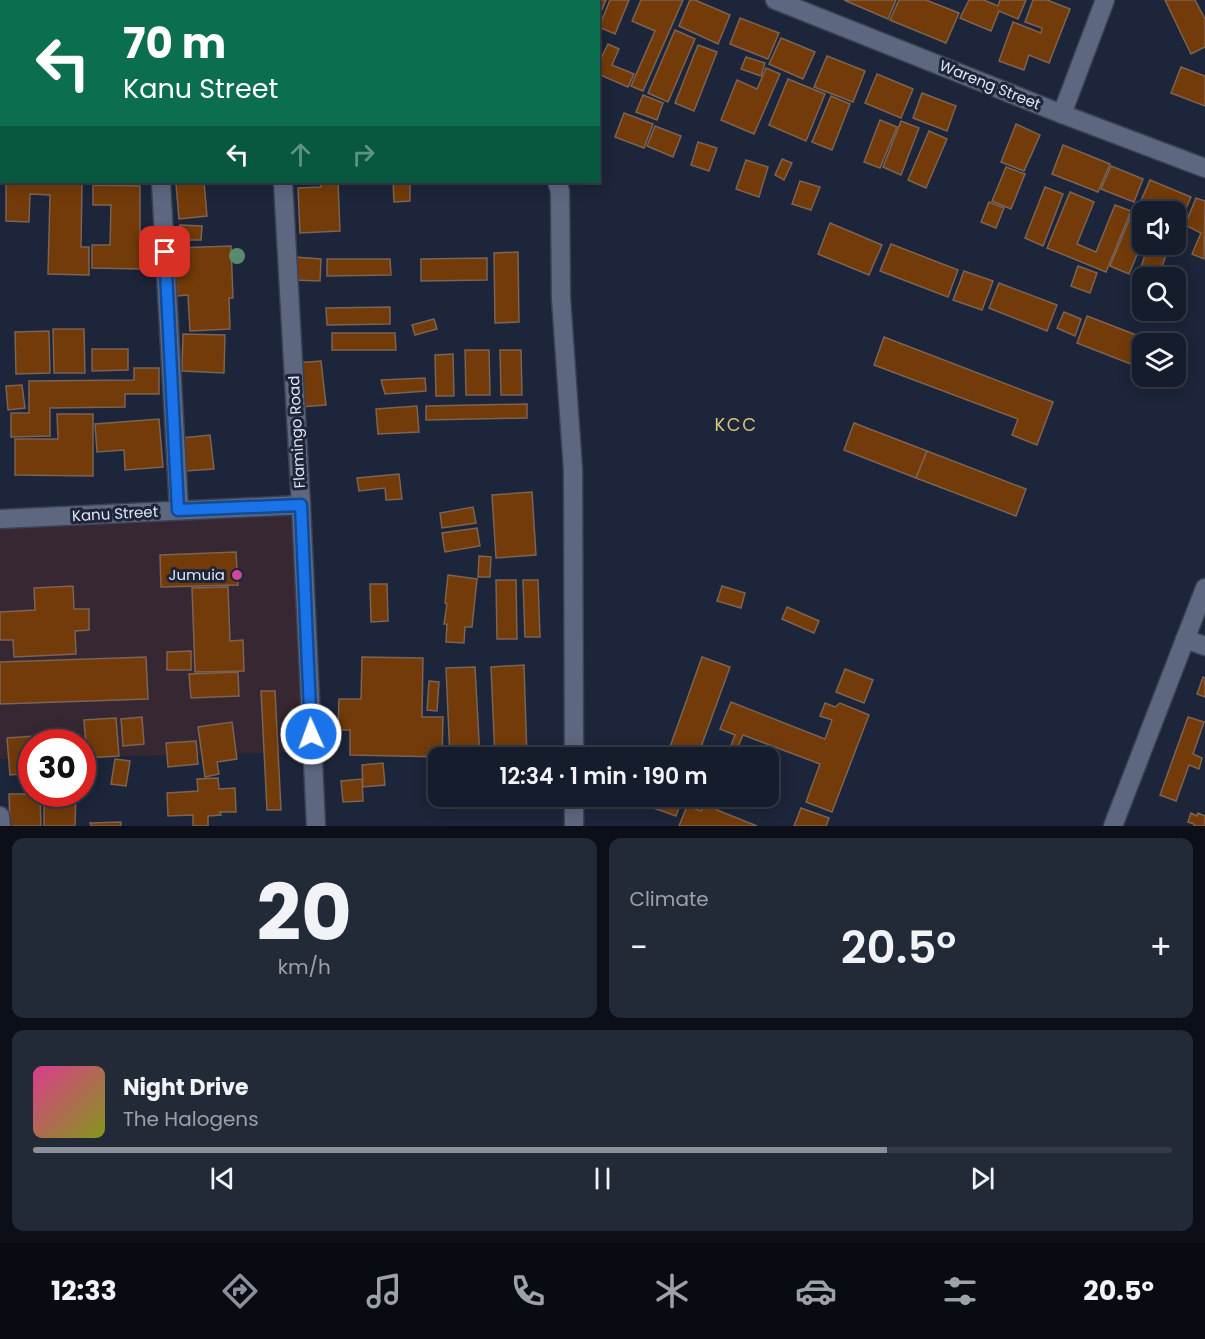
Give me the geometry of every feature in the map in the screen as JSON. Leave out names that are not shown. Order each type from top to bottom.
[{"type":"street","name":"Wareng Street","points":[[775,0],[1205,168]]},
{"type":"street","points":[[1062,114],[1105,0]]},
{"type":"street","points":[[161,183],[178,510]]},
{"type":"street","name":"Flamingo Road","points":[[283,183],[316,826]]},
{"type":"street","points":[[557,183],[560,191],[561,298],[573,470],[574,747]]},
{"type":"street","name":"Kanu Street","points":[[0,519],[301,505]]},
{"type":"street","points":[[1113,826],[1205,588]]},
{"type":"street","points":[[1185,639],[1205,646]]},
{"type":"street","points":[[574,807],[574,826]]},
{"type":"street","points":[[0,816],[1,826]]},
{"type":"shaded area","points":[[300,508],[313,752],[96,757],[96,729],[18,729],[18,759],[0,759],[0,521]]},
{"type":"building","points":[[600,0],[606,0],[600,14]]},
{"type":"building","points":[[610,0],[629,0],[615,34],[600,27]]},
{"type":"building","points":[[641,0],[683,0],[643,91],[631,86],[655,31],[632,21]]},
{"type":"building","points":[[690,0],[730,15],[718,44],[679,26]]},
{"type":"building","points":[[844,0],[896,0],[888,19]]},
{"type":"building","points":[[899,0],[926,0],[959,13],[946,43],[890,20]]},
{"type":"building","points":[[969,0],[984,0],[998,6],[1000,0],[1026,0],[1018,19],[999,11],[991,31],[960,18]]},
{"type":"building","points":[[1033,0],[1047,0],[1070,9],[1049,63],[1029,55],[1024,70],[999,61],[1013,22],[1041,33],[1042,28],[1025,22]]},
{"type":"building","points":[[1165,0],[1195,0],[1205,19],[1205,47],[1191,54]]},
{"type":"building","points":[[740,18],[779,33],[768,59],[730,44]]},
{"type":"building","points":[[675,30],[695,39],[668,102],[648,93]]},
{"type":"building","points":[[781,38],[815,52],[803,79],[769,64]]},
{"type":"building","points":[[608,44],[619,49],[612,65],[634,74],[628,87],[600,75],[600,61]]},
{"type":"building","points":[[698,45],[717,52],[694,111],[675,103]]},
{"type":"building","points":[[827,56],[865,71],[853,102],[814,87]]},
{"type":"building","points":[[746,57],[765,63],[761,76],[741,69]]},
{"type":"building","points":[[1181,67],[1205,76],[1205,106],[1171,93]]},
{"type":"building","points":[[766,68],[780,74],[754,134],[721,120],[737,80],[757,89]]},
{"type":"building","points":[[877,74],[913,89],[901,118],[865,103]]},
{"type":"building","points":[[788,79],[825,94],[806,141],[769,125]]},
{"type":"building","points":[[922,93],[956,106],[947,131],[913,118]]},
{"type":"building","points":[[643,95],[663,103],[657,120],[636,112]]},
{"type":"building","points":[[831,96],[850,104],[832,150],[812,142]]},
{"type":"building","points":[[624,113],[653,124],[644,148],[615,137]]},
{"type":"building","points":[[880,120],[897,127],[880,168],[864,162]]},
{"type":"building","points":[[901,121],[919,128],[901,175],[883,167]]},
{"type":"building","points":[[1016,124],[1040,135],[1024,171],[1001,162]]},
{"type":"building","points":[[655,126],[681,136],[673,157],[647,146]]},
{"type":"building","points":[[929,131],[947,139],[926,188],[908,180]]},
{"type":"building","points":[[698,142],[717,148],[709,171],[691,165]]},
{"type":"building","points":[[1063,145],[1110,164],[1098,192],[1052,174]]},
{"type":"building","points":[[782,159],[792,163],[784,180],[775,175]]},
{"type":"building","points":[[746,160],[768,167],[759,197],[736,189]]},
{"type":"building","points":[[1111,166],[1143,179],[1134,201],[1101,189]]},
{"type":"building","points":[[1006,167],[1025,174],[1011,209],[992,201]]},
{"type":"building","points":[[1150,180],[1191,197],[1186,208],[1186,201],[1141,201]]},
{"type":"building","points":[[800,181],[820,187],[811,210],[792,204]]},
{"type":"building","points":[[6,183],[82,183],[81,247],[89,247],[89,275],[48,274],[50,195],[30,194],[29,222],[6,221]]},
{"type":"building","points":[[204,183],[207,216],[179,219],[176,184]]},
{"type":"building","points":[[320,183],[338,183],[340,231],[300,233],[298,188],[321,187]]},
{"type":"building","points":[[393,183],[410,183],[410,201],[394,202]]},
{"type":"building","points":[[93,185],[140,186],[140,269],[92,268],[92,245],[110,245],[111,205],[93,205]]},
{"type":"building","points":[[1045,187],[1063,194],[1043,246],[1025,238]]},
{"type":"building","points":[[1070,192],[1094,202],[1077,244],[1096,252],[1115,205],[1131,211],[1106,272],[1047,248]]},
{"type":"building","points":[[1196,198],[1205,201],[1204,259],[1192,254],[1201,233],[1186,226]]},
{"type":"building","points":[[989,202],[1004,208],[996,228],[981,222]]},
{"type":"building","points":[[1132,213],[1132,255],[1137,255],[1129,274],[1110,266]]},
{"type":"building","points":[[830,223],[882,245],[869,275],[818,254]]},
{"type":"building","points":[[180,225],[202,226],[201,240],[179,240]]},
{"type":"building","points":[[891,244],[958,270],[948,297],[880,271]]},
{"type":"building","points":[[231,246],[233,298],[229,298],[230,329],[190,331],[188,295],[177,296],[175,248]]},
{"type":"building","points":[[518,252],[519,322],[495,323],[494,253]]},
{"type":"building","points":[[1145,255],[1166,255],[1162,267],[1141,267]]},
{"type":"building","points":[[295,257],[321,259],[320,281],[293,280]]},
{"type":"building","points":[[487,258],[487,280],[421,281],[421,259]]},
{"type":"building","points":[[327,259],[390,259],[391,275],[327,276]]},
{"type":"building","points":[[1078,266],[1097,273],[1090,293],[1071,286]]},
{"type":"building","points":[[964,271],[993,281],[982,310],[953,300]]},
{"type":"building","points":[[999,283],[1057,305],[1047,331],[989,308]]},
{"type":"building","points":[[390,307],[390,324],[327,325],[326,308]]},
{"type":"building","points":[[1064,312],[1081,319],[1075,336],[1057,328]]},
{"type":"building","points":[[1087,316],[1132,333],[1132,364],[1077,343]]},
{"type":"building","points":[[434,319],[437,329],[415,335],[412,325]]},
{"type":"building","points":[[53,329],[84,329],[85,373],[54,373]]},
{"type":"building","points":[[49,331],[50,373],[16,374],[15,332]]},
{"type":"building","points":[[332,333],[395,333],[396,350],[332,350]]},
{"type":"building","points":[[183,334],[225,335],[224,373],[182,371]]},
{"type":"building","points":[[884,337],[1053,402],[1037,445],[1012,435],[1018,419],[874,365]]},
{"type":"building","points":[[92,349],[128,349],[128,370],[92,371]]},
{"type":"building","points":[[465,350],[489,350],[490,395],[466,395]]},
{"type":"building","points":[[500,350],[521,350],[522,395],[501,395]]},
{"type":"building","points":[[453,354],[454,396],[436,396],[435,355]]},
{"type":"building","points":[[321,361],[326,405],[299,407],[295,363]]},
{"type":"building","points":[[134,368],[159,368],[159,394],[125,394],[125,407],[50,408],[50,436],[11,437],[11,413],[29,413],[29,381],[134,380]]},
{"type":"building","points":[[425,378],[426,391],[385,394],[381,380]]},
{"type":"building","points":[[22,385],[25,408],[8,410],[6,386]]},
{"type":"building","points":[[527,404],[527,418],[426,420],[426,406]]},
{"type":"building","points":[[417,406],[419,432],[378,434],[376,409]]},
{"type":"building","points":[[57,414],[93,414],[93,476],[15,475],[15,439],[58,439]]},
{"type":"building","points":[[159,419],[163,467],[125,470],[124,450],[97,452],[95,424]]},
{"type":"building","points":[[854,423],[927,451],[916,478],[844,450]]},
{"type":"building","points":[[210,435],[214,469],[185,471],[182,438]]},
{"type":"building","points":[[927,451],[1026,489],[1016,516],[916,478]]},
{"type":"building","points":[[399,474],[402,499],[386,500],[385,488],[359,491],[357,478]]},
{"type":"building","points":[[532,492],[536,555],[496,558],[492,495]]},
{"type":"building","points":[[473,507],[476,523],[442,528],[440,513]]},
{"type":"building","points":[[477,528],[480,546],[445,552],[442,533]]},
{"type":"building","points":[[236,552],[238,585],[161,587],[160,555]]},
{"type":"building","points":[[479,556],[491,557],[490,577],[478,577]]},
{"type":"building","points":[[448,575],[477,579],[472,627],[465,627],[464,643],[446,642],[447,624],[444,624]]},
{"type":"building","points":[[496,580],[516,580],[517,639],[497,639]]},
{"type":"building","points":[[523,580],[538,580],[540,637],[525,637]]},
{"type":"building","points":[[370,584],[387,584],[388,621],[371,622]]},
{"type":"building","points":[[73,586],[74,609],[89,609],[89,630],[75,631],[76,654],[14,657],[13,640],[0,640],[0,612],[35,610],[34,588]]},
{"type":"building","points":[[722,586],[745,593],[741,608],[717,601]]},
{"type":"building","points":[[228,587],[230,641],[243,640],[244,671],[195,672],[192,588]]},
{"type":"building","points":[[787,607],[819,621],[814,633],[782,619]]},
{"type":"building","points":[[191,651],[191,670],[167,670],[167,652]]},
{"type":"building","points":[[146,657],[148,699],[0,704],[0,662]]},
{"type":"building","points":[[362,657],[423,658],[422,717],[443,717],[442,747],[428,747],[428,757],[350,755],[350,730],[338,730],[339,699],[361,699]]},
{"type":"building","points":[[702,657],[730,667],[701,747],[670,747]]},
{"type":"building","points":[[524,665],[527,747],[495,747],[491,667]]},
{"type":"building","points":[[475,667],[479,747],[450,747],[446,668]]},
{"type":"building","points":[[845,669],[873,680],[864,703],[836,692]]},
{"type":"building","points":[[238,672],[239,696],[191,698],[189,674]]},
{"type":"building","points":[[1203,677],[1205,678],[1205,697],[1197,694]]},
{"type":"building","points":[[429,681],[439,682],[437,711],[427,710]]},
{"type":"building","points":[[261,691],[275,691],[281,810],[267,810]]},
{"type":"building","points":[[731,702],[825,739],[832,720],[820,716],[825,703],[835,707],[840,703],[869,715],[832,812],[806,802],[820,764],[743,735],[738,747],[730,747],[735,735],[720,729]]},
{"type":"building","points":[[142,717],[144,744],[123,746],[121,719]]},
{"type":"building","points":[[1188,717],[1204,722],[1193,754],[1202,758],[1199,769],[1189,765],[1176,801],[1160,795]]},
{"type":"building","points":[[116,718],[119,756],[96,757],[96,729],[85,729],[84,720]]},
{"type":"building","points":[[232,722],[237,759],[217,762],[219,774],[205,777],[198,727]]},
{"type":"building","points":[[18,737],[18,774],[10,775],[7,738]]},
{"type":"building","points":[[196,741],[198,764],[168,767],[166,743]]},
{"type":"building","points":[[115,759],[130,761],[126,786],[111,784]]},
{"type":"building","points":[[383,763],[385,785],[363,787],[362,765]]},
{"type":"building","points":[[218,778],[219,789],[235,788],[236,812],[220,812],[221,815],[208,816],[208,826],[193,826],[193,815],[168,816],[167,793],[198,791],[197,779]]},
{"type":"building","points":[[362,779],[363,801],[343,802],[341,781]]},
{"type":"building","points":[[9,794],[18,794],[18,807],[40,807],[41,826],[10,826]]},
{"type":"building","points":[[44,807],[76,807],[75,826],[44,826]]},
{"type":"building","points":[[651,807],[679,807],[676,816]]},
{"type":"building","points":[[687,807],[701,811],[703,807],[718,807],[717,810],[757,826],[679,826]]},
{"type":"building","points":[[801,808],[829,818],[826,826],[794,826]]},
{"type":"building","points":[[1191,813],[1205,816],[1205,826],[1194,826],[1188,822]]},
{"type":"building","points":[[121,822],[121,826],[91,826],[90,823]]},
{"type":"place","name":"Jumuia","points":[[237,575]]},
{"type":"district","name":"KCC","points":[[736,425]]},
{"type":"route","points":[[165,252],[178,510],[301,505],[311,734]]}]
